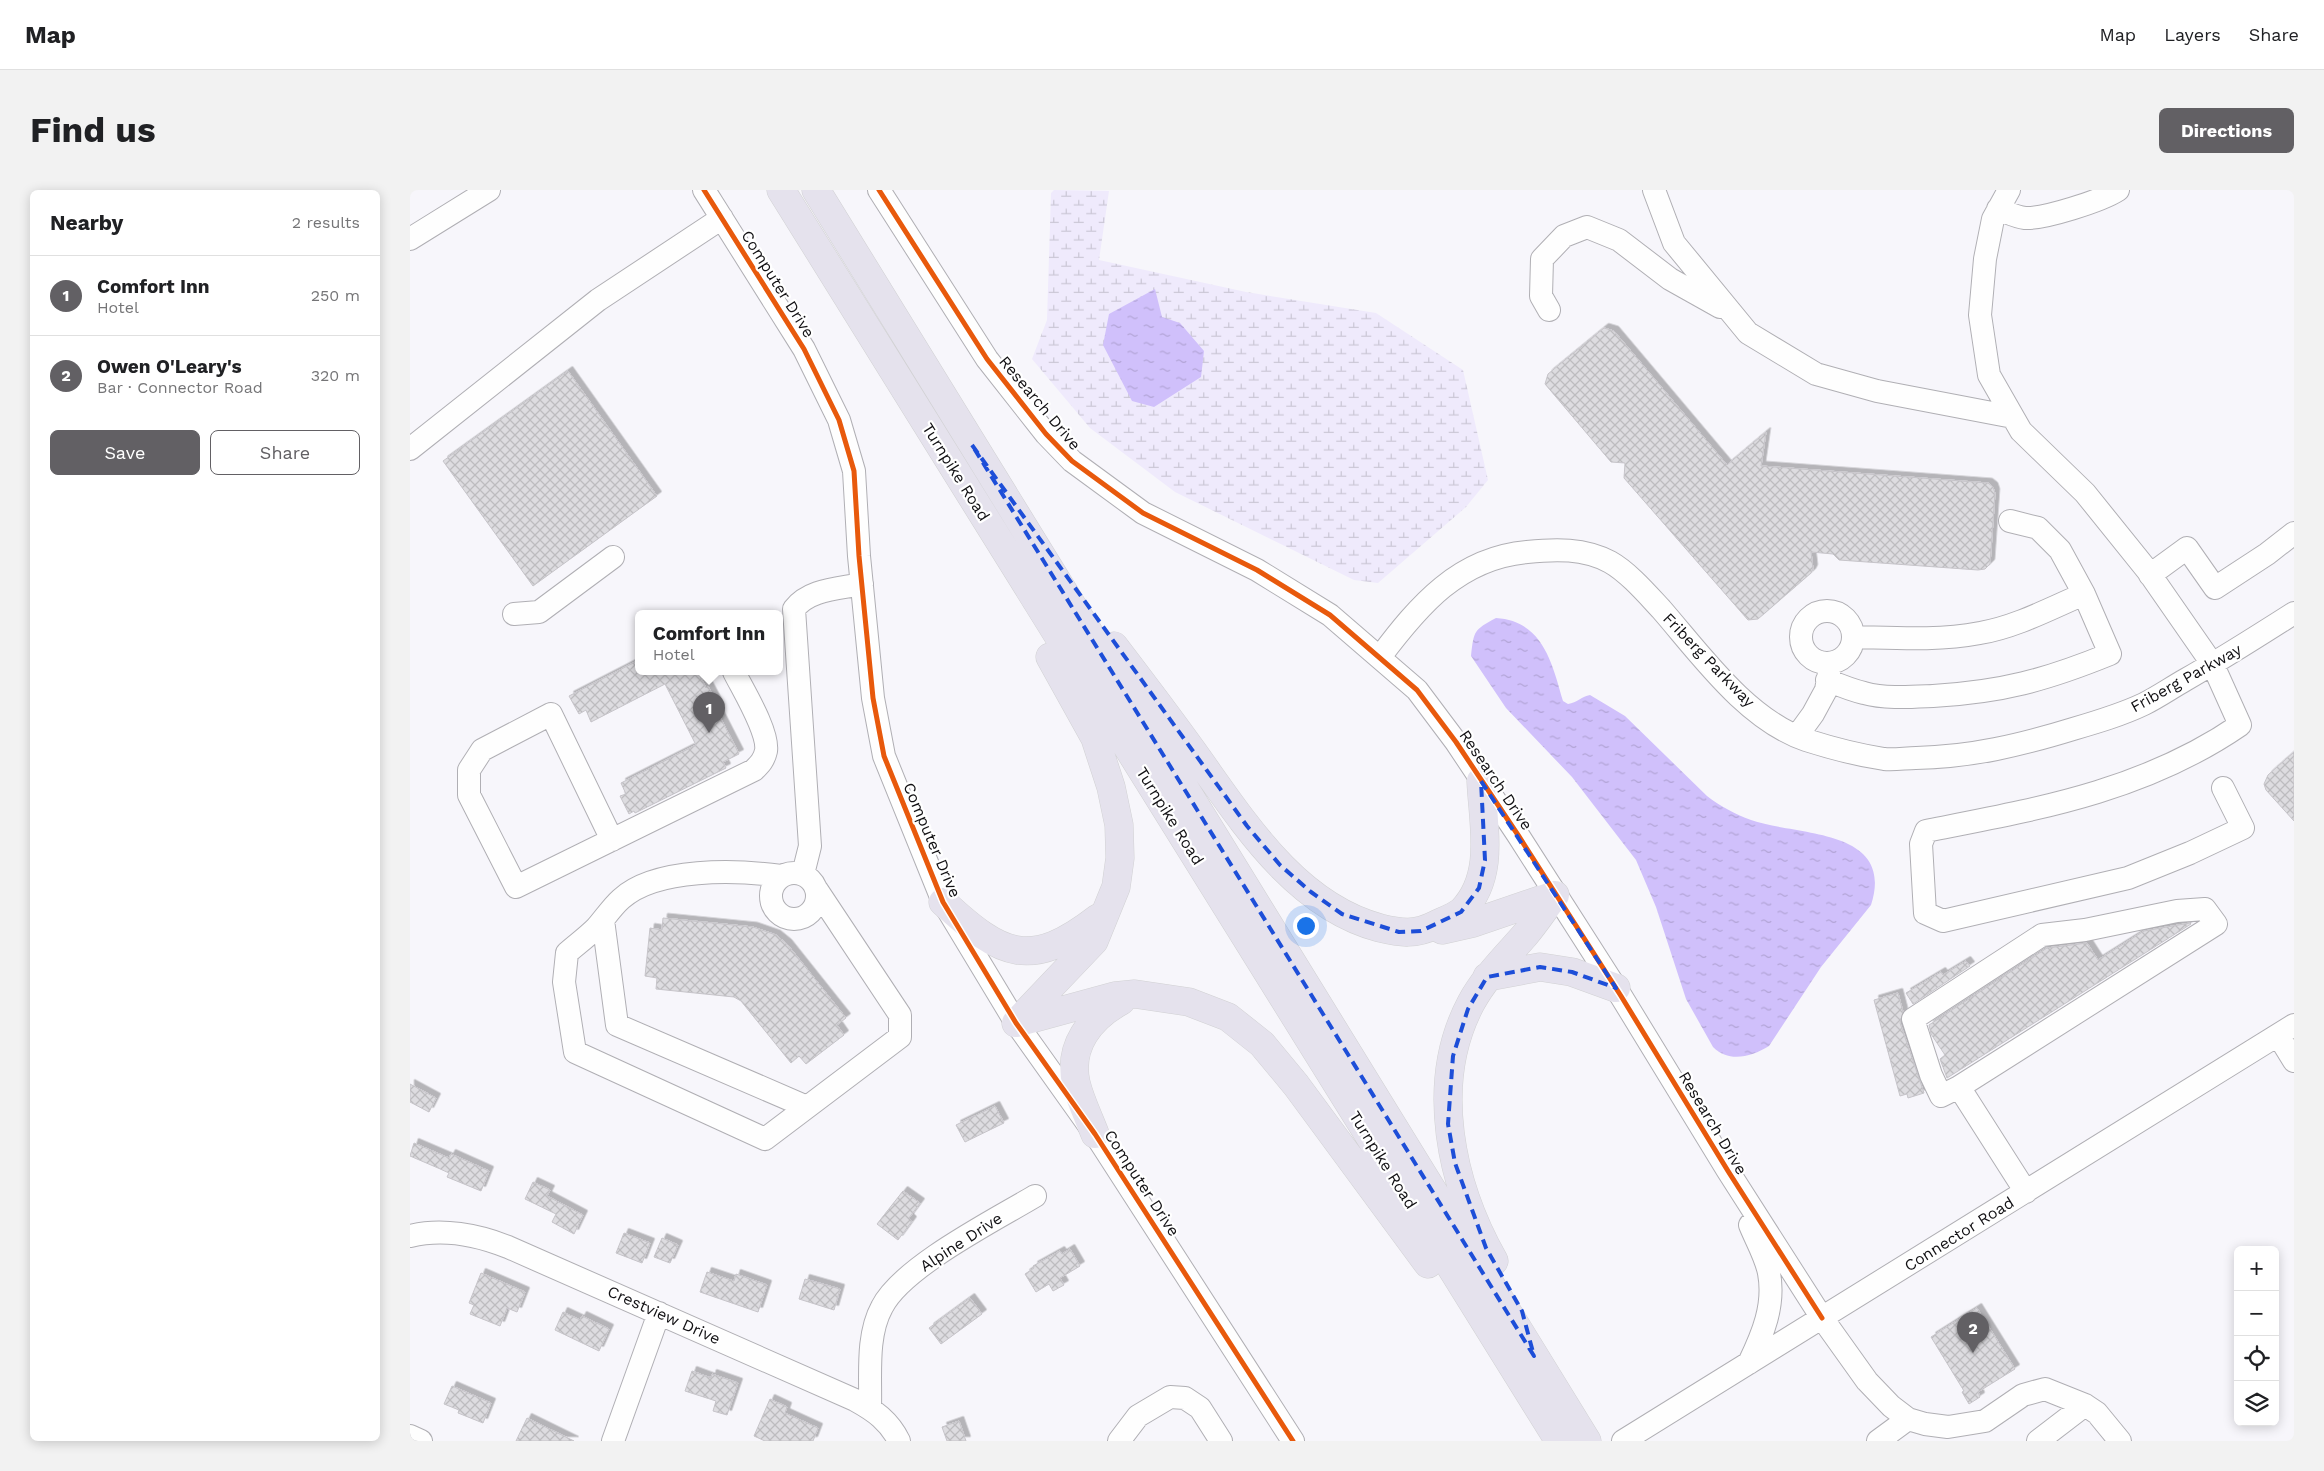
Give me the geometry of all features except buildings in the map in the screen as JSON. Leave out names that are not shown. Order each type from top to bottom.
[{"type":"highway","name":"Turnpike Road","points":[[816,190],[1586,1441]]},
{"type":"highway","name":"Turnpike Road","points":[[787,200],[1559,1441]]},
{"type":"highway","points":[[787,200],[1067,687],[1094,738],[1112,787],[1119,825],[1120,858],[1116,887],[1094,941],[1016,1023]]},
{"type":"highway","points":[[972,445],[1098,624],[1247,826],[1280,865],[1311,892],[1342,914],[1372,926],[1399,932],[1447,929],[1555,895]]},
{"type":"highway","points":[[1421,931],[1460,912],[1479,888],[1485,860],[1481,781]]},
{"type":"highway","points":[[1534,1356],[1522,1311],[1486,1248],[1455,1163],[1448,1124],[1447,1090],[1452,1056],[1468,1009],[1487,977],[1526,933],[1555,895]]},
{"type":"highway","points":[[943,902],[974,930],[994,943],[1023,951],[1050,948],[1064,942],[1105,912]]},
{"type":"highway","points":[[1487,977],[1540,967],[1572,972],[1616,988]]},
{"type":"highway","points":[[1016,1023],[1115,996],[1135,994],[1189,1002],[1228,1017],[1262,1044],[1308,1101],[1454,1301],[1488,1328]]},
{"type":"highway","points":[[1095,1134],[1076,1083],[1077,1047],[1082,1036],[1098,1016],[1135,994]]},
{"type":"street","points":[[410,239],[488,190]]},
{"type":"street","name":"Computer Drive","points":[[704,190],[804,349],[839,420],[854,471],[873,698],[884,756],[943,902],[1016,1023],[1095,1134],[1293,1441]]},
{"type":"street","name":"Research Drive","points":[[879,190],[987,360],[1034,419],[1072,461],[1143,513],[1257,570],[1330,615],[1417,690],[1456,742],[1616,988],[1728,1171],[1822,1318],[1867,1381],[1891,1406],[1908,1419]]},
{"type":"street","points":[[1654,190],[1674,243],[1748,333],[1816,374],[1878,391],[2013,417]]},
{"type":"street","points":[[2118,190],[2107,197],[2065,210],[2024,218],[2004,200],[1993,218],[1984,259],[1980,315],[1989,375],[2021,431],[2085,493],[2150,575],[2213,665],[2240,725],[2210,746],[2119,786],[2043,808],[1926,830],[1921,844],[1925,913],[1943,921],[1952,919],[2128,878],[2190,853],[2243,828],[2223,788]]},
{"type":"street","points":[[410,449],[598,300],[722,218]]},
{"type":"street","points":[[1549,310],[1541,296],[1542,259],[1564,236],[1587,227],[1619,240],[1670,279],[1732,313]]},
{"type":"street","points":[[1797,736],[1826,690],[1829,672],[1851,649],[1854,636],[1850,624],[1842,615],[1830,610],[1817,612],[1807,620],[1801,631],[1801,644],[1808,655],[1829,672],[1865,694],[1913,697],[1977,694],[2022,686],[2067,672],[2110,654],[2084,594],[2060,550],[2038,528],[2010,521]]},
{"type":"street","points":[[2150,575],[2187,548],[2215,588],[2267,554],[2294,532]]},
{"type":"street","name":"Friberg Parkway","points":[[1380,657],[1406,621],[1436,592],[1459,574],[1489,559],[1520,552],[1554,549],[1580,551],[1611,562],[1644,590],[1738,696],[1770,721],[1797,736],[1841,750],[1886,759],[1973,754],[2016,746],[2108,719],[2144,704],[2213,665],[2294,613]]},
{"type":"street","points":[[514,614],[539,612],[613,556]]},
{"type":"street","points":[[800,880],[810,846],[786,618],[802,599],[823,591],[862,584]]},
{"type":"street","points":[[1854,636],[1931,639],[1982,633],[2033,616],[2084,594]]},
{"type":"street","points":[[612,840],[551,714],[482,750],[469,770],[469,795],[516,887],[612,840],[754,770],[763,761],[766,749],[763,732],[735,675]]},
{"type":"street","points":[[758,873],[800,880],[900,1015],[900,1037],[765,1139],[576,1052],[564,982],[567,953],[603,920],[622,898],[654,880],[674,875],[758,873]]},
{"type":"street","points":[[2205,909],[2216,924],[1959,1086],[1941,1096],[1930,1075],[1913,1019],[2042,935],[2085,930],[2178,911],[2205,909]]},
{"type":"street","points":[[603,920],[617,1025],[808,1107]]},
{"type":"street","points":[[2286,1030],[2294,1061]]},
{"type":"street","name":"Connector Road","points":[[1622,1441],[2286,1030]]},
{"type":"street","points":[[1959,1086],[2026,1192]]},
{"type":"street","points":[[1728,1171],[1769,1272],[1771,1306],[1760,1340],[1749,1363]]},
{"type":"street","name":"Alpine Drive","points":[[870,1408],[872,1336],[882,1307],[889,1296],[938,1254],[1034,1196]]},
{"type":"street","name":"Crestview Drive","points":[[410,1236],[432,1233],[457,1234],[489,1240],[659,1313],[870,1408],[889,1425],[899,1441]]},
{"type":"street","points":[[614,1441],[659,1313]]},
{"type":"street","points":[[1878,1441],[1908,1419],[1925,1424],[1948,1426],[1985,1421],[2023,1395],[2045,1389],[2085,1406],[2096,1413],[2117,1440]]},
{"type":"street","points":[[1119,1441],[1138,1416],[1170,1397],[1185,1398],[1200,1408],[1221,1441]]},
{"type":"street","points":[[2038,1441],[2085,1406]]},
{"type":"street","points":[[410,1436],[421,1441]]},
{"type":"highlighted area","points":[[972,445],[1247,826],[1280,865],[1311,892],[1342,914],[1399,932],[1421,931],[1461,912],[1479,888],[1485,860],[1481,781],[1616,988],[1572,972],[1540,967],[1487,977],[1468,1009],[1453,1056],[1448,1124],[1455,1163],[1486,1248],[1522,1311],[1534,1356]]},
{"type":"green space","points":[[1054,190],[1109,191],[1099,260],[1246,292],[1376,313],[1463,370],[1488,480],[1466,507],[1378,583],[1354,580],[1175,492],[1090,428],[1032,359],[1047,320],[1051,193]]},
{"type":"water","points":[[1155,289],[1162,317],[1180,323],[1204,351],[1201,377],[1154,407],[1132,401],[1103,345],[1109,314]]},
{"type":"water","points":[[1496,618],[1512,621],[1525,627],[1535,636],[1543,646],[1549,659],[1563,701],[1568,704],[1590,695],[1625,716],[1707,796],[1717,803],[1751,820],[1837,839],[1856,848],[1869,861],[1875,880],[1871,905],[1821,967],[1769,1046],[1755,1053],[1740,1057],[1726,1055],[1713,1047],[1686,999],[1656,907],[1636,860],[1572,777],[1506,708],[1471,656],[1476,632],[1483,625]]},
{"type":"cycle path","points":[[704,190],[804,349],[839,420],[854,471],[859,556],[873,698],[884,756],[943,902],[1016,1023],[1095,1134],[1293,1441]]},
{"type":"cycle path","points":[[879,190],[987,359],[1046,434],[1072,461],[1143,513],[1257,570],[1330,615],[1417,690],[1456,742],[1518,835],[1822,1318]]},
{"type":"place","name":"Comfort Inn","points":[[709,733]]},
{"type":"place","name":"Owen O'Leary's","points":[[1973,1353]]}]
